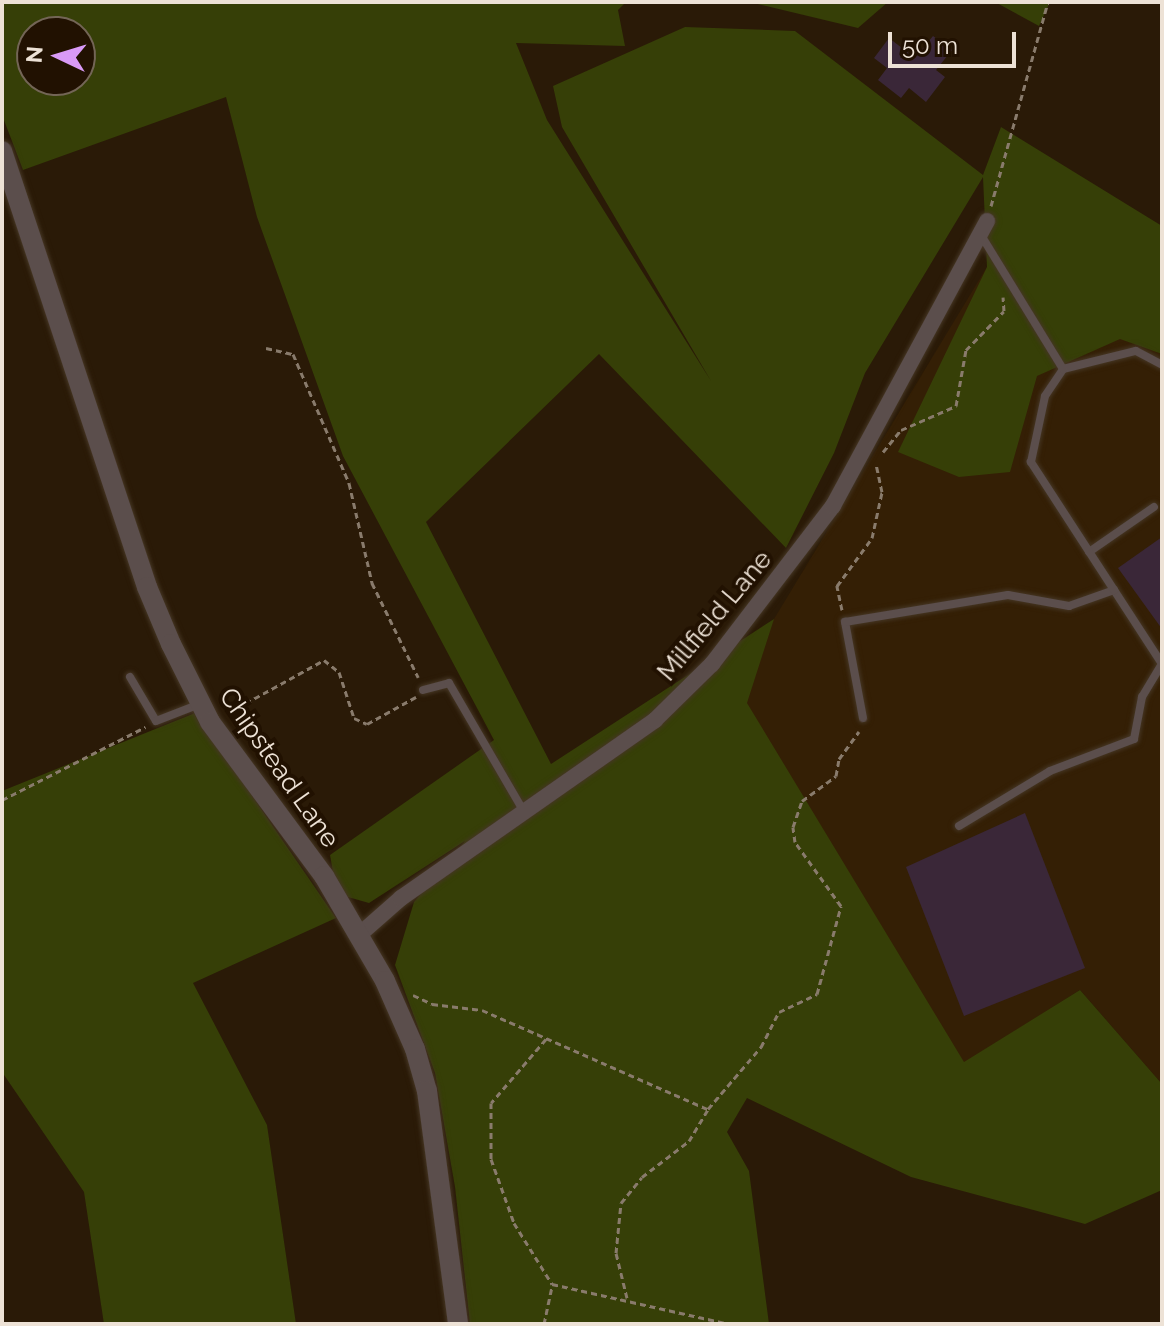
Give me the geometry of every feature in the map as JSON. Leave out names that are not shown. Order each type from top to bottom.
[{"type":"street","name":"Chipstead Lane","points":[[2,151],[147,587],[206,713],[324,876],[385,981],[427,1091],[458,1324]]},
{"type":"street","name":"Millfield Lane","points":[[359,935],[401,898],[655,720],[712,664],[771,591],[833,506],[985,229]]},
{"type":"lane","points":[[985,229],[1063,369]]},
{"type":"lane","points":[[959,826],[1070,761],[1134,739],[1142,697],[1162,664],[1031,462],[1045,396],[1063,369],[1136,351],[1162,365]]},
{"type":"lane","points":[[1089,552],[1154,507]]},
{"type":"lane","points":[[863,718],[845,622],[1008,595],[1069,606],[1114,590]]},
{"type":"lane","points":[[130,677],[156,721],[206,713]]},
{"type":"lane","points":[[423,690],[449,683],[524,813]]},
{"type":"path","points":[[985,229],[1048,2]]},
{"type":"path","points":[[845,622],[837,586],[872,538],[882,492],[875,461],[901,430],[956,406],[966,350],[1004,311],[1003,296]]},
{"type":"path","points":[[206,713],[324,660],[339,672],[354,718],[367,724],[408,706],[423,690],[372,583],[349,483],[293,354],[266,348]]},
{"type":"path","points":[[627,1299],[616,1253],[621,1203],[642,1177],[689,1141],[708,1109],[761,1047],[779,1012],[817,994],[841,906],[795,842],[793,827],[802,801],[836,776],[839,759],[863,718]]},
{"type":"path","points":[[2,800],[156,721]]},
{"type":"path","points":[[385,981],[432,1004],[482,1010],[708,1109]]},
{"type":"path","points":[[544,1324],[552,1284],[514,1223],[491,1159],[491,1103],[546,1039]]},
{"type":"path","points":[[552,1284],[730,1324]]},
{"type":"shaded area","points":[[1051,161],[1162,235],[1162,1084],[1080,990],[964,1063],[708,694],[774,619]]},
{"type":"green space","points":[[2,2],[626,2],[618,10],[625,46],[516,43],[547,120],[711,381],[562,127],[553,86],[685,27],[795,31],[983,175],[1001,127],[1162,226],[1162,354],[1120,339],[1037,376],[1010,472],[959,477],[898,452],[987,267],[983,177],[865,373],[834,453],[786,548],[599,354],[426,522],[551,764],[774,619],[747,703],[964,1062],[1080,990],[1162,1084],[1162,1190],[1085,1224],[911,1177],[747,1098],[727,1132],[749,1171],[769,1324],[470,1324],[455,1187],[435,1073],[395,965],[414,902],[465,841],[369,903],[348,897],[334,878],[330,855],[494,740],[343,456],[257,217],[226,97],[23,170],[2,115]]},
{"type":"green space","points":[[749,2],[888,2],[858,28]]},
{"type":"green space","points":[[995,2],[1050,2],[1039,26]]},
{"type":"green space","points":[[195,713],[336,918],[193,983],[267,1125],[296,1324],[104,1324],[84,1192],[2,1072],[2,791]]},
{"type":"building","points":[[933,36],[952,50],[936,70],[945,77],[926,102],[909,88],[901,98],[878,80],[887,68],[874,58],[889,38],[915,58]]},
{"type":"building","points":[[1162,537],[1162,629],[1118,568]]},
{"type":"building","points":[[1025,813],[1085,968],[964,1016],[906,867]]}]
